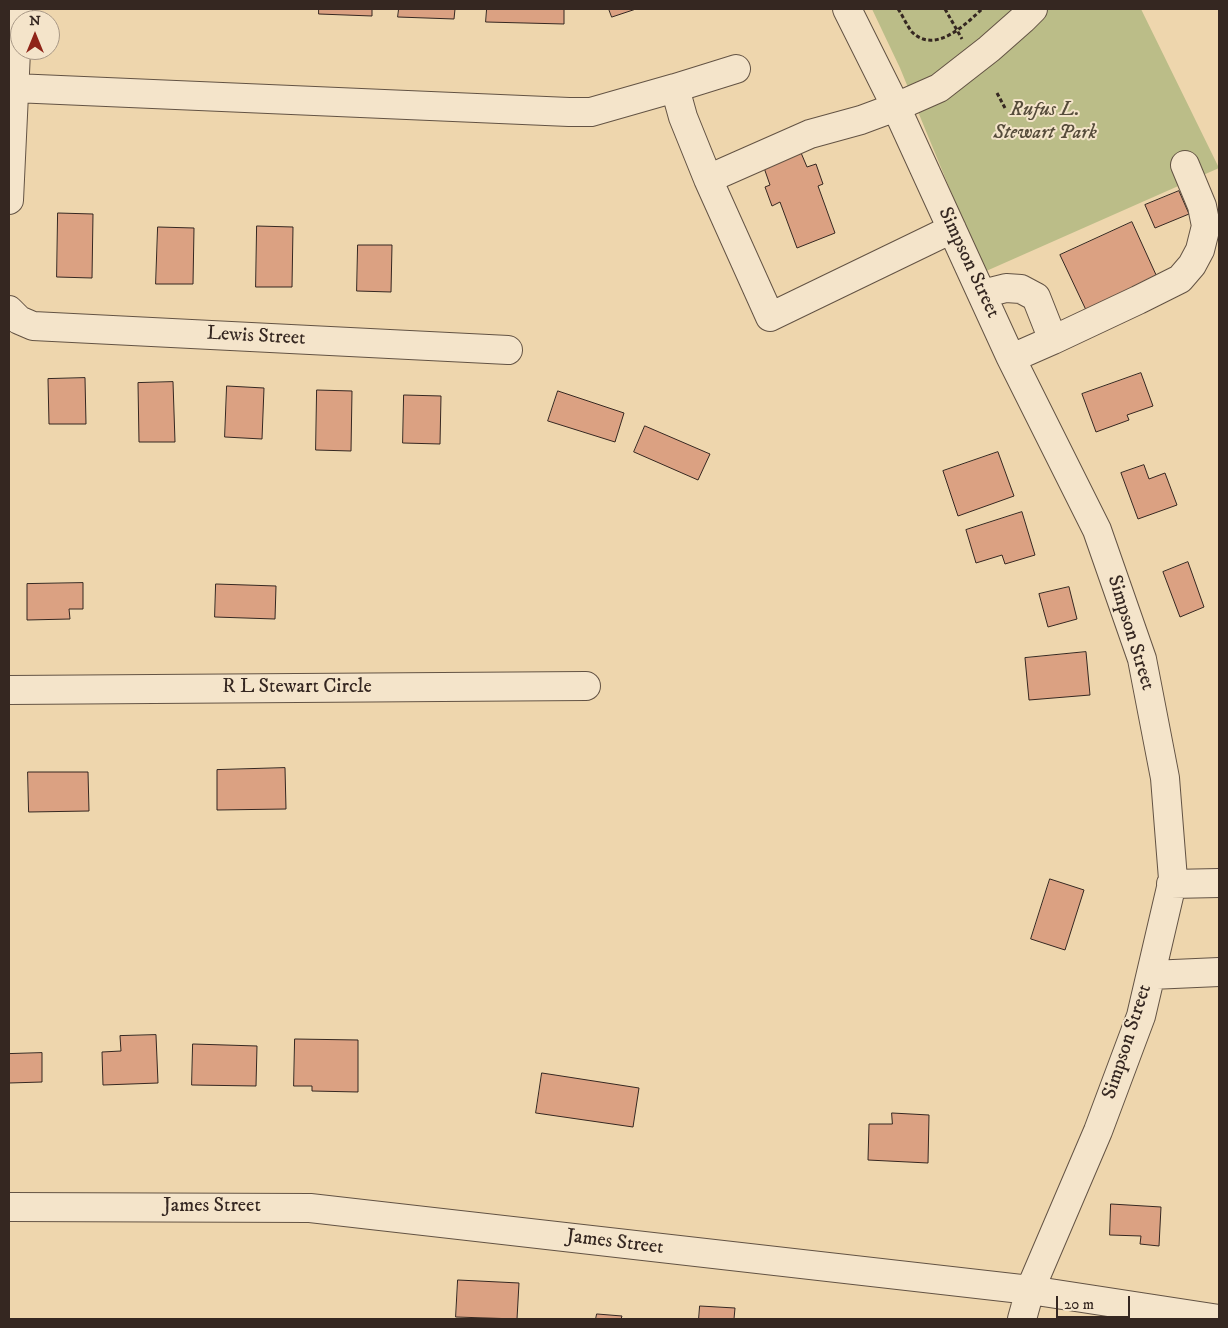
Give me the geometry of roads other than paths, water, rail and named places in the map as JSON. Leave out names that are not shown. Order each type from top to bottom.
[{"type":"street","points":[[9,200],[18,9]]},
{"type":"street","name":"Simpson Street","points":[[847,9],[896,108],[1012,358],[1097,530],[1142,659],[1165,778],[1173,879],[1141,1016],[1098,1131],[1030,1290],[1022,1319]]},
{"type":"street","points":[[708,179],[810,134],[896,108],[940,88],[989,49],[1033,9]]},
{"type":"street","points":[[14,88],[591,112],[736,69]]},
{"type":"street","points":[[675,88],[683,117],[708,179],[770,317],[952,229]]},
{"type":"street","points":[[1012,358],[1180,279],[1192,265],[1200,250],[1206,226],[1202,206],[1185,165]]},
{"type":"street","points":[[982,294],[1006,288],[1021,289],[1036,298],[1053,340]]},
{"type":"street","name":"Lewis Street","points":[[9,310],[19,320],[33,326],[508,350]]},
{"type":"street","name":"R L Stewart Circle","points":[[9,690],[586,686]]},
{"type":"street","points":[[1172,884],[1219,882]]},
{"type":"street","points":[[1150,975],[1219,972]]},
{"type":"street","name":"James Street","points":[[9,1207],[310,1208],[1030,1290],[1219,1319]]},
{"type":"park label","name":"Rufus L. Stewart Park","points":[[1045,122]]}]
